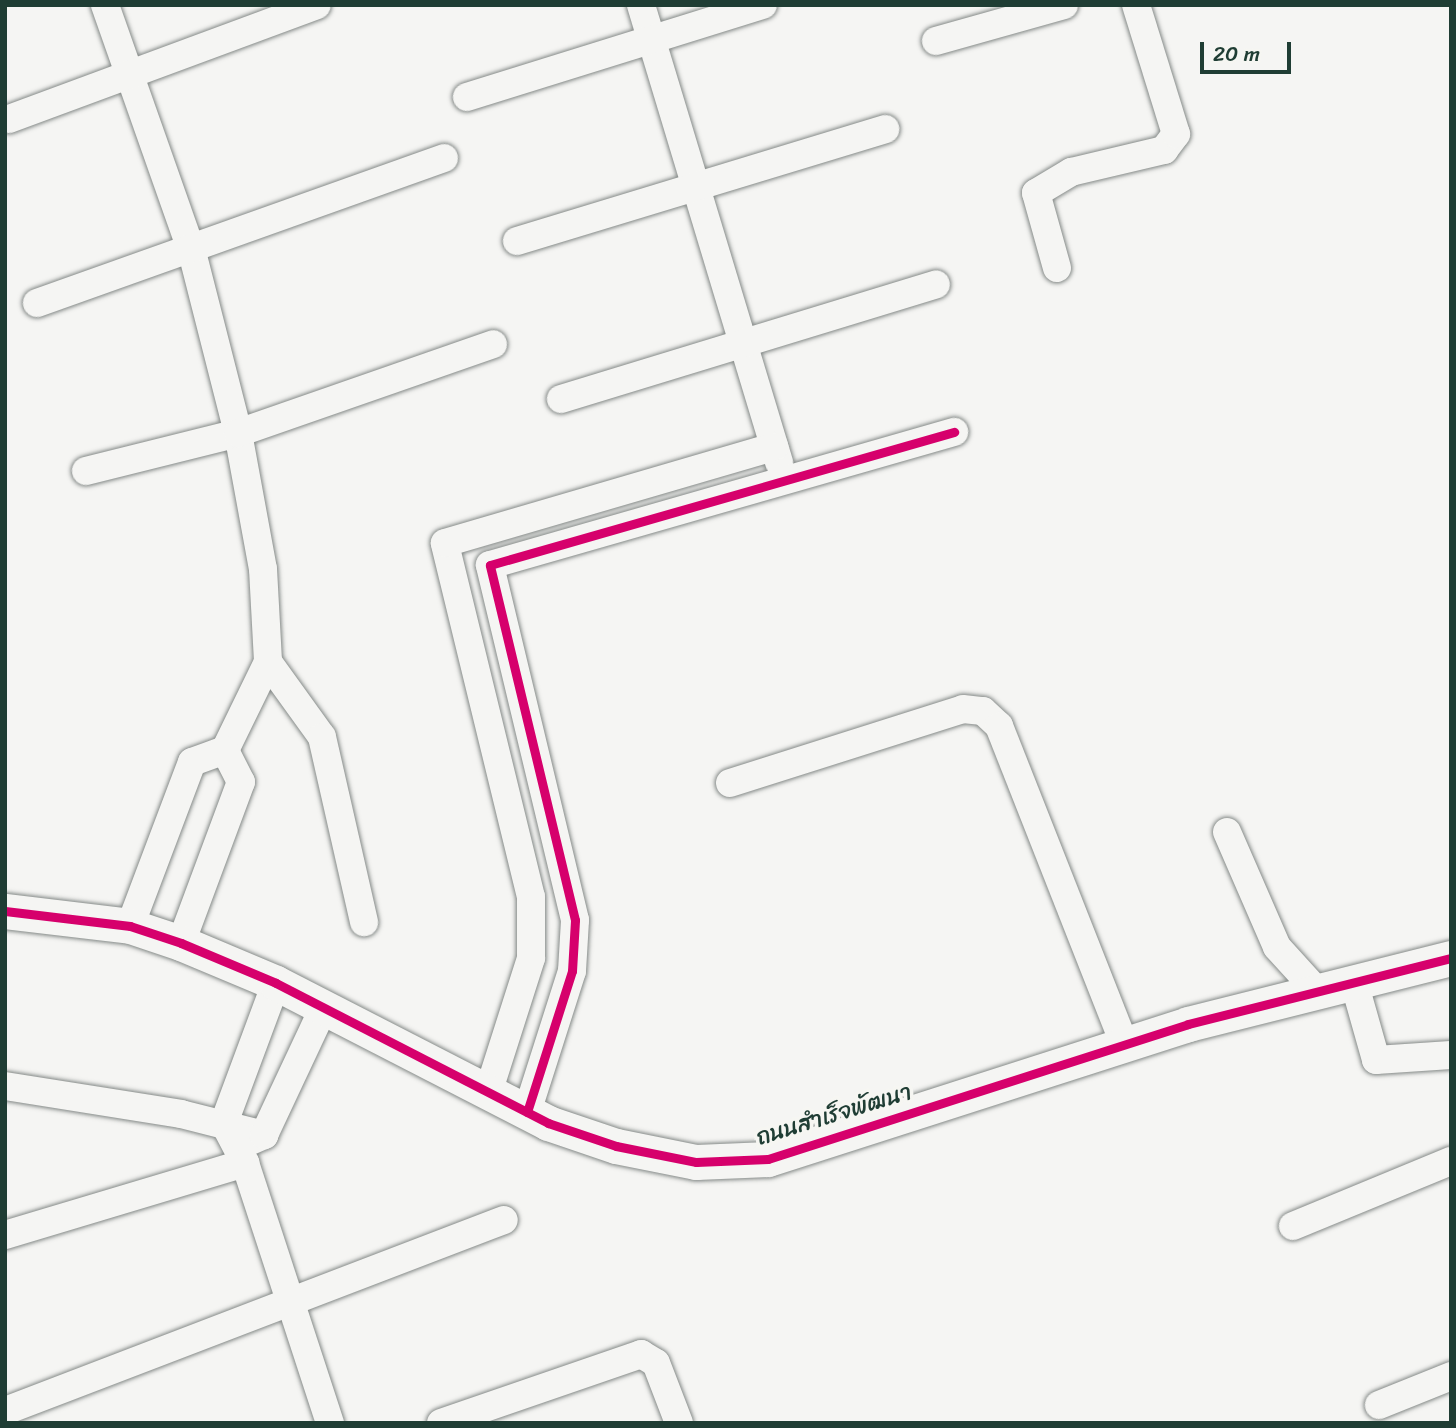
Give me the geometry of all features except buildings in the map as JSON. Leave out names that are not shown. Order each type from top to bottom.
[{"type":"street","points":[[105,5],[130,69],[192,252],[238,432],[263,569],[268,662],[225,750],[192,762],[130,926]]},
{"type":"street","points":[[9,119],[130,69],[317,5]]},
{"type":"street","points":[[641,5],[693,189],[785,482]]},
{"type":"street","points":[[467,97],[763,5]]},
{"type":"street","points":[[936,41],[1064,5]]},
{"type":"street","points":[[1057,268],[1036,193],[1071,172],[1164,150],[1176,134],[1136,5]]},
{"type":"street","points":[[517,241],[885,129]]},
{"type":"street","points":[[37,303],[192,252],[444,158]]},
{"type":"street","points":[[561,400],[741,347],[936,284]]},
{"type":"street","points":[[86,471],[238,432],[493,344]]},
{"type":"street","points":[[445,543],[490,565],[954,432]]},
{"type":"street","points":[[445,543],[774,447]]},
{"type":"street","points":[[445,543],[531,897],[531,958],[488,1093]]},
{"type":"street","points":[[490,565],[575,920],[572,971],[527,1112]]},
{"type":"street","points":[[268,662],[322,737],[364,922]]},
{"type":"street","points":[[730,783],[963,709],[983,711],[999,726],[1125,1045]]},
{"type":"street","points":[[181,943],[241,782],[225,750]]},
{"type":"street","points":[[500,774],[539,763]]},
{"type":"street","points":[[1227,832],[1277,947],[1317,991]]},
{"type":"street","name":"ถนนสำเร็จพัฒนา","points":[[5,911],[130,926],[181,943],[276,983],[527,1112],[616,1146],[696,1162],[768,1159],[1125,1045],[1317,991],[1451,958]]},
{"type":"street","points":[[1354,982],[1376,1060],[1451,1055]]},
{"type":"street","points":[[276,983],[235,1144],[330,1423]]},
{"type":"street","points":[[5,1235],[264,1135],[323,1009]]},
{"type":"street","points":[[5,1086],[235,1144]]},
{"type":"street","points":[[1293,1226],[1451,1161]]},
{"type":"street","points":[[5,1411],[504,1220]]},
{"type":"street","points":[[441,1423],[641,1354],[656,1363],[679,1423]]},
{"type":"street","points":[[1379,1405],[1451,1376]]},
{"type":"cycle path","points":[[527,1112],[572,971],[575,920],[490,565],[954,432]]},
{"type":"cycle path","points":[[5,911],[130,926],[181,943],[276,983],[548,1123],[616,1146],[696,1162],[768,1159],[1188,1024],[1451,958]]}]
